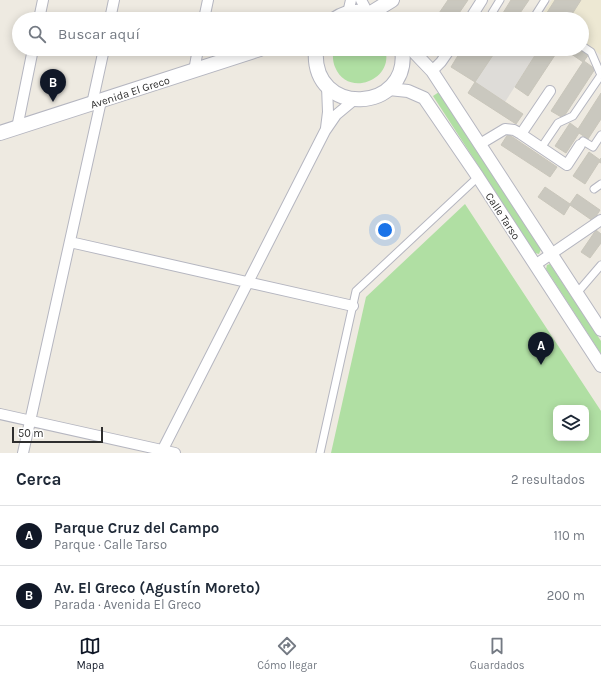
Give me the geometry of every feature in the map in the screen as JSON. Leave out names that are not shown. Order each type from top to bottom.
[{"type":"main road","points":[[378,12],[392,0]]},
{"type":"main road","points":[[391,12],[399,0]]},
{"type":"main road","points":[[345,11],[358,12]]},
{"type":"main road","name":"Avenida El Greco","points":[[0,134],[239,56]]},
{"type":"main road","points":[[313,56],[318,73],[327,86],[339,96],[354,100],[367,100],[379,96],[397,79],[402,68],[403,56]]},
{"type":"street","points":[[40,12],[43,0]]},
{"type":"street","points":[[111,12],[114,0]]},
{"type":"street","points":[[205,12],[208,0]]},
{"type":"street","points":[[361,0],[371,12]]},
{"type":"street","points":[[474,12],[482,0]]},
{"type":"street","points":[[493,12],[500,0]]},
{"type":"street","points":[[537,12],[545,0]]},
{"type":"street","points":[[541,148],[558,123],[573,116],[601,75],[591,52],[589,51]]},
{"type":"street","points":[[17,128],[32,56]]},
{"type":"street","points":[[23,453],[70,242],[97,102],[103,56]]},
{"type":"street","points":[[194,71],[197,56]]},
{"type":"street","name":"Calle Tarso","points":[[418,56],[432,71],[601,330]]},
{"type":"street","points":[[432,71],[445,56]]},
{"type":"street","points":[[325,132],[328,112],[327,86]]},
{"type":"street","name":"Calle Tarso","points":[[389,88],[408,91],[424,98],[478,177],[601,366]]},
{"type":"street","points":[[521,134],[550,91]]},
{"type":"street","points":[[162,452],[325,132],[336,115],[354,100]]},
{"type":"street","points":[[480,144],[506,128],[521,134],[567,165],[583,141],[593,148],[601,135]]},
{"type":"street","points":[[320,453],[356,291],[478,177]]},
{"type":"street","points":[[594,190],[601,184]]},
{"type":"street","points":[[535,265],[601,220]]},
{"type":"street","points":[[70,242],[353,306]]},
{"type":"street","points":[[577,293],[601,266]]},
{"type":"street","points":[[0,414],[162,452],[175,453]]},
{"type":"shaded area","points":[[552,0],[601,0],[601,55],[589,47],[589,12],[544,12]]},
{"type":"shaded area","points":[[492,56],[535,56],[505,102],[475,82]]},
{"type":"green space","points":[[333,56],[386,56],[386,60],[383,69],[377,76],[369,81],[359,83],[350,82],[341,77],[335,67]]},
{"type":"green space","points":[[439,92],[541,249],[539,254],[535,253],[433,96]]},
{"type":"green space","points":[[465,204],[601,411],[601,453],[331,453],[366,297]]},
{"type":"green space","points":[[550,264],[601,341],[601,354],[546,269],[547,265]]},
{"type":"building","points":[[448,0],[468,0],[460,12],[440,12]]},
{"type":"building","points":[[511,0],[529,0],[521,12],[504,12]]},
{"type":"building","points":[[555,0],[581,0],[573,12],[547,12]]},
{"type":"building","points":[[458,56],[492,56],[475,82],[451,67]]},
{"type":"building","points":[[535,56],[554,56],[528,96],[515,87]]},
{"type":"building","points":[[574,56],[588,56],[584,61],[595,69],[563,118],[551,111],[583,62]]},
{"type":"building","points":[[475,82],[523,114],[516,124],[468,93]]},
{"type":"building","points":[[601,93],[601,119],[588,139],[579,133],[566,153],[555,146],[570,123],[578,129]]},
{"type":"building","points":[[508,134],[557,167],[550,177],[501,145]]},
{"type":"building","points":[[589,152],[600,160],[601,158],[601,163],[599,162],[585,184],[573,176]]},
{"type":"building","points":[[545,187],[570,204],[577,194],[600,210],[593,221],[570,205],[564,215],[538,197]]},
{"type":"building","points":[[596,230],[601,234],[601,243],[590,258],[581,252]]},
{"type":"place","name":"Av. El Greco (Agustín Moreto)","points":[[53,102]]},
{"type":"place","name":"Parque Cruz del Campo","points":[[541,365]]}]
